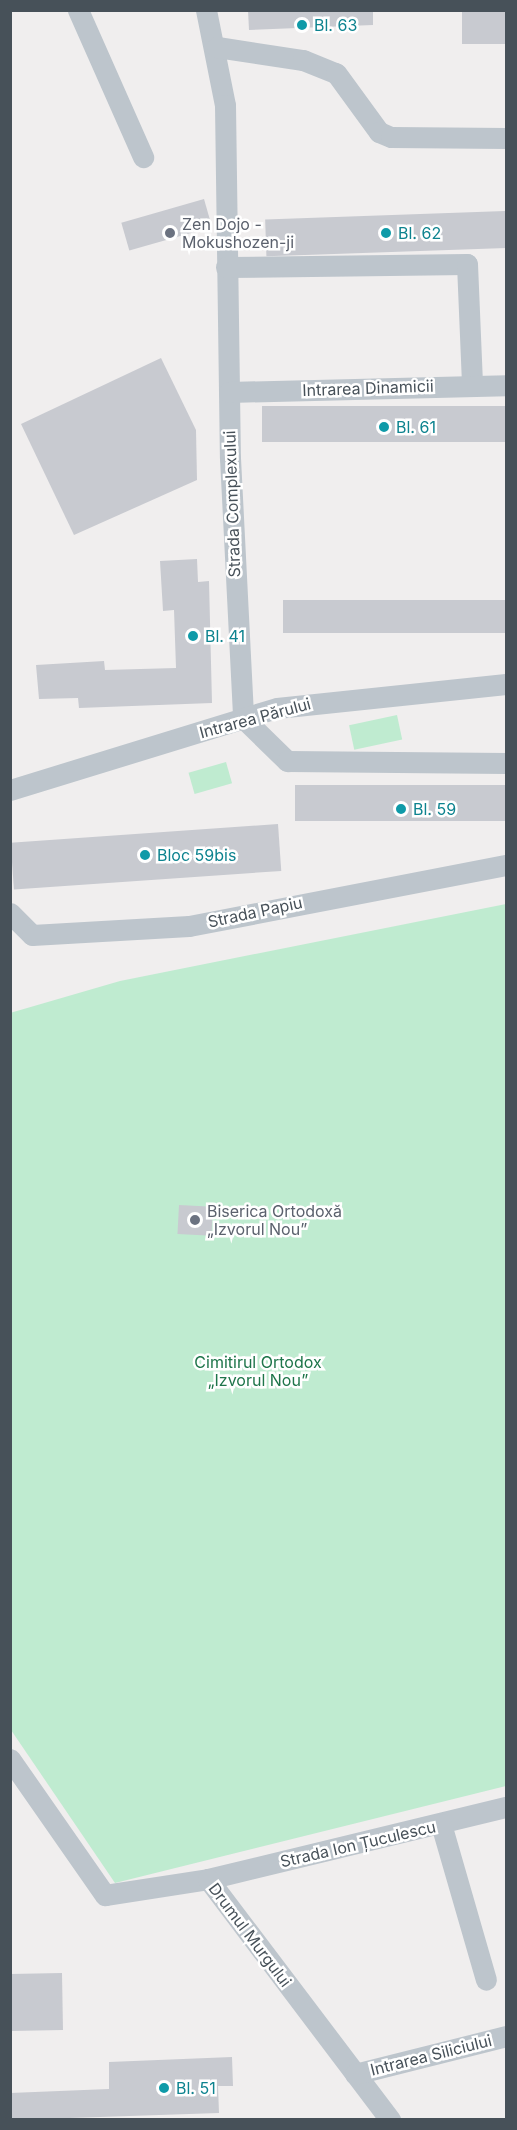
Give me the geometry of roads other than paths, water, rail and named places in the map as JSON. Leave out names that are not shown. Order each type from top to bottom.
[{"type":"street","points":[[78,10],[143,157]]},
{"type":"street","name":"Strada Complexului","points":[[206,10],[217,47],[225,105],[229,392],[243,718]]},
{"type":"street","points":[[217,47],[303,60],[336,73],[379,132],[391,136],[507,138]]},
{"type":"street","points":[[226,267],[467,264],[472,385]]},
{"type":"street","name":"Intrarea Dinamicii","points":[[229,392],[507,385]]},
{"type":"street","name":"Intrarea Părului","points":[[10,790],[243,718],[310,702],[507,684]]},
{"type":"street","points":[[243,718],[287,761],[464,759],[507,763]]},
{"type":"street","name":"Strada Papiu","points":[[10,913],[32,935],[189,926],[507,865]]},
{"type":"street","name":"Drumul Murgului","points":[[10,1759],[105,1895],[208,1879],[390,2120]]},
{"type":"street","name":"Strada Ion Țuculescu","points":[[208,1879],[507,1807]]},
{"type":"street","points":[[441,1824],[486,1980]]},
{"type":"street","name":"Intrarea Siliciului","points":[[355,2074],[507,2036]]},
{"type":"place","name":"Bl. 63","points":[[302,25]]},
{"type":"place","name":"Zen Dojo - Mokushozen-ji","points":[[170,233]]},
{"type":"place","name":"Bl. 62","points":[[386,233]]},
{"type":"place","name":"Bl. 61","points":[[384,427]]},
{"type":"place","name":"Bl. 41","points":[[193,636]]},
{"type":"place","name":"Bl. 59","points":[[401,809]]},
{"type":"place","name":"Bloc 59bis","points":[[145,855]]},
{"type":"place","name":"Biserica Ortodoxă „Izvorul Nou”","points":[[195,1220]]},
{"type":"place","name":"Bl. 51","points":[[164,2088]]},
{"type":"park label","name":"Cimitirul Ortodox „Izvorul Nou”","points":[[258,1371]]}]
